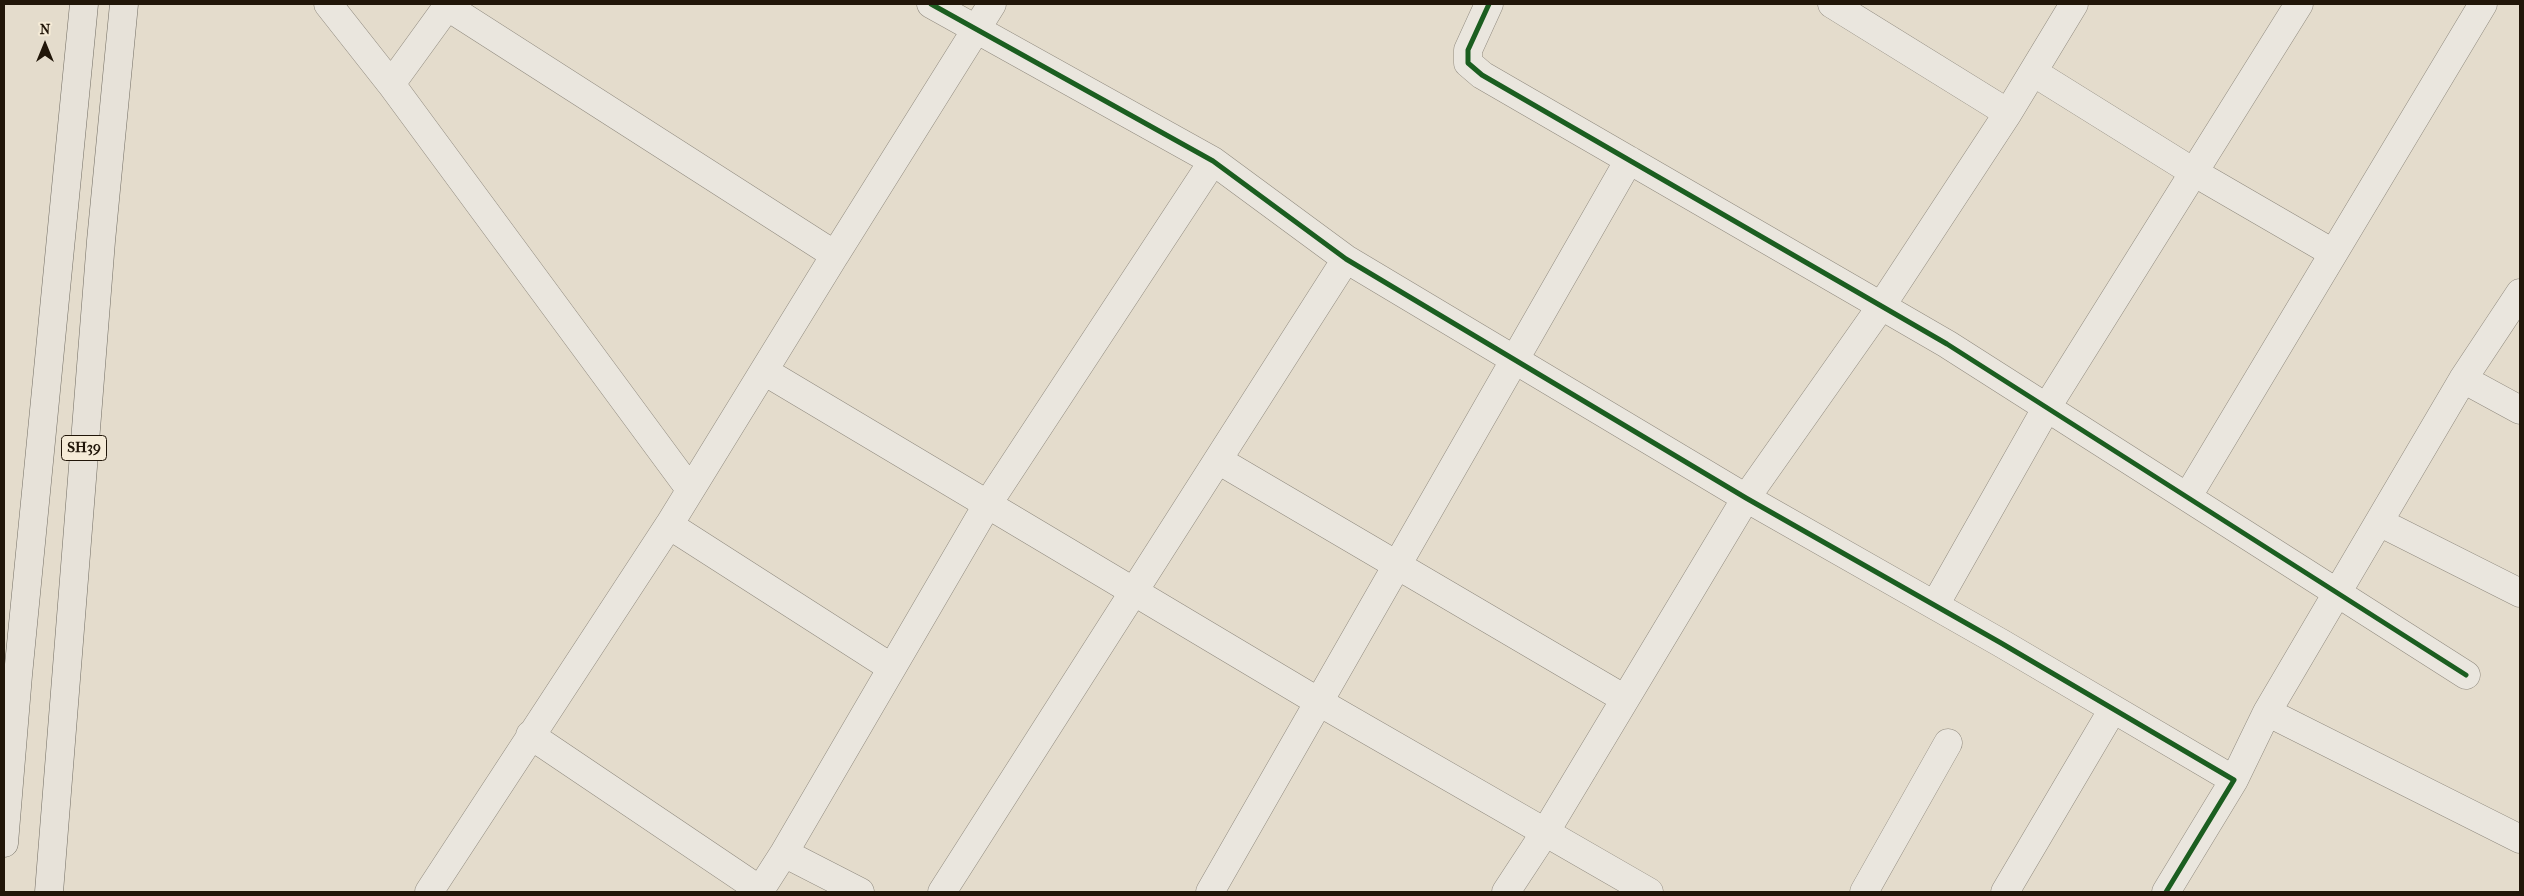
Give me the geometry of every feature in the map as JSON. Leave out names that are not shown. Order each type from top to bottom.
[{"type":"main road","name":"SH39","points":[[4,842],[18,675],[84,4]]},
{"type":"main road","name":"SH39","points":[[49,892],[101,250],[124,4]]},
{"type":"street","points":[[328,4],[391,84],[689,488]]},
{"type":"street","points":[[931,4],[1213,161],[1346,259],[1746,498],[1935,605],[2234,780]]},
{"type":"street","points":[[429,892],[669,525],[689,488],[764,372],[992,4]]},
{"type":"street","points":[[1489,4],[1468,50],[1468,63],[1482,75],[1882,305],[2048,407],[2338,591],[2466,676]]},
{"type":"street","points":[[1832,4],[1867,13],[2008,113]]},
{"type":"street","points":[[1506,892],[1546,831],[1746,498],[1882,305],[2008,113],[2074,4]]},
{"type":"street","points":[[1935,605],[2048,407],[2299,4]]},
{"type":"street","points":[[2188,496],[2483,4]]},
{"type":"street","points":[[391,84],[448,5],[835,255]]},
{"type":"street","points":[[2033,72],[2195,173],[2333,253]]},
{"type":"street","points":[[1210,892],[1629,160]]},
{"type":"street","points":[[530,736],[759,891],[784,853],[987,505],[1213,161]]},
{"type":"street","points":[[942,892],[1346,259]]},
{"type":"street","points":[[2166,892],[2234,780],[2267,712],[2463,379],[2520,293]]},
{"type":"street","points":[[764,372],[1319,702],[1546,831],[1648,892]]},
{"type":"street","points":[[2463,379],[2520,410]]},
{"type":"street","points":[[1218,460],[1625,699]]},
{"type":"street","points":[[2379,522],[2520,593]]},
{"type":"street","points":[[669,525],[892,668]]},
{"type":"street","points":[[2005,892],[2113,709]]},
{"type":"street","points":[[2267,712],[2520,839]]},
{"type":"street","points":[[1864,892],[1948,743]]},
{"type":"street","points":[[784,853],[860,892]]},
{"type":"cycle path","points":[[931,4],[1213,161],[1346,259],[1746,498],[2001,643],[2234,780],[2166,892]]},
{"type":"cycle path","points":[[1489,4],[1468,50],[1468,63],[1482,75],[1947,344],[2466,675]]}]
